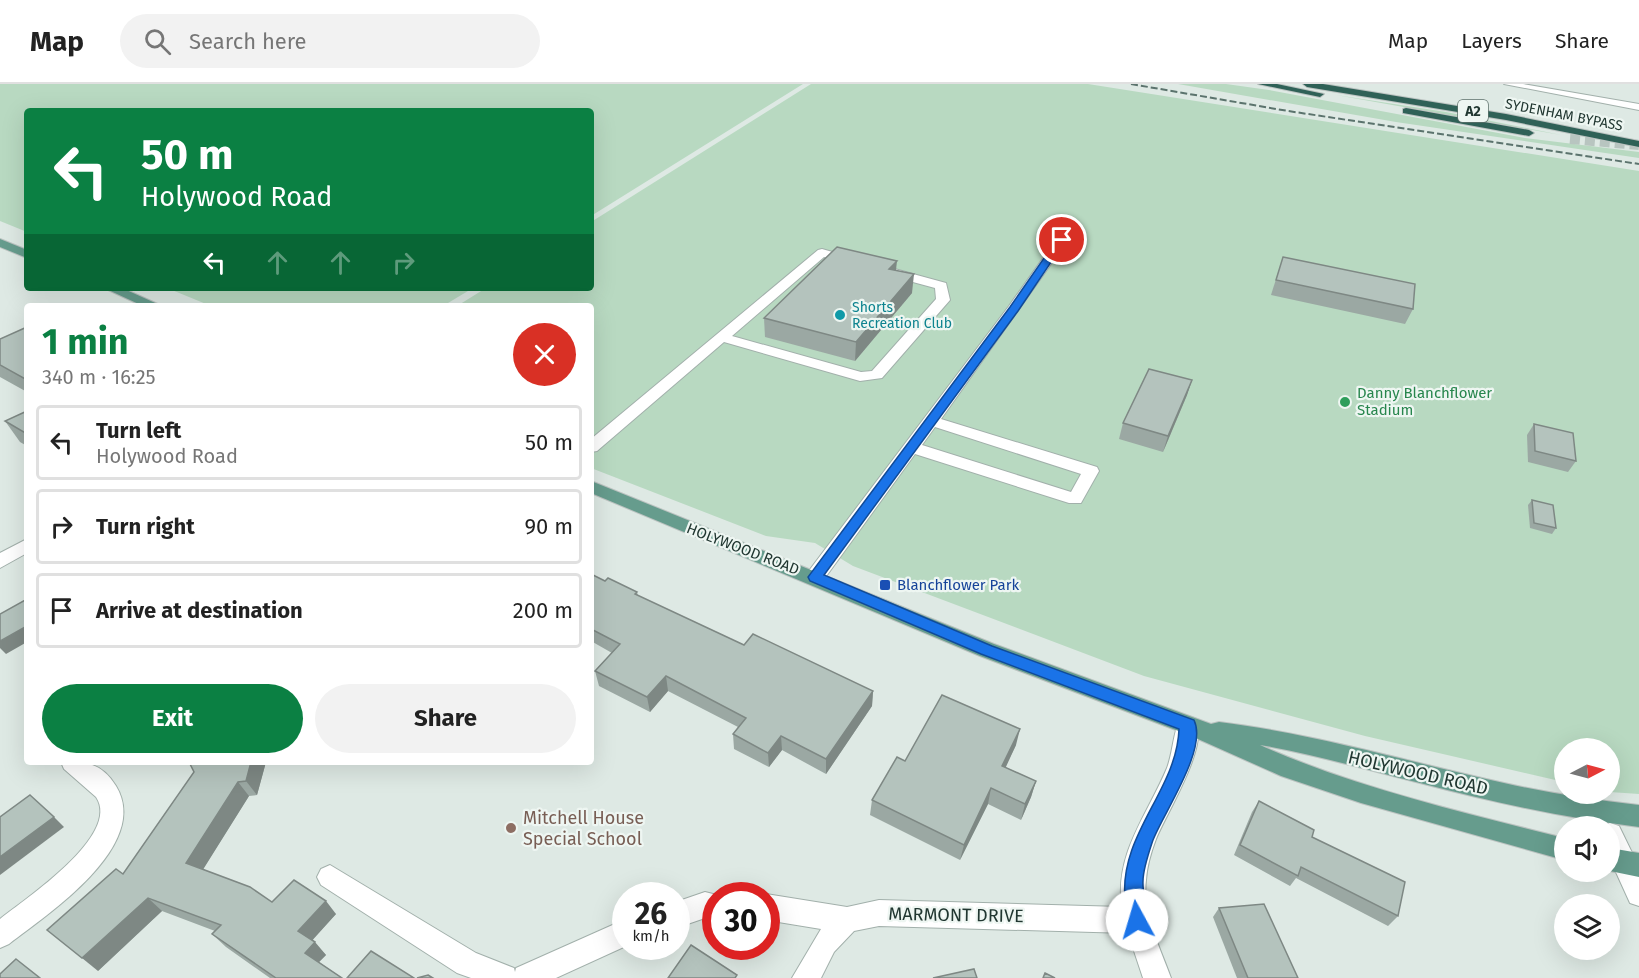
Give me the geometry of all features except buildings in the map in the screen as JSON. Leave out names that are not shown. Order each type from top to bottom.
[{"type":"highway","points":[[1262,84],[1458,122],[1570,139]]},
{"type":"highway","name":"SYDENHAM BYPASS","points":[[1307,84],[1496,115],[1639,144]]},
{"type":"main road","points":[[0,243],[24,253]]},
{"type":"main road","points":[[117,291],[147,303]]},
{"type":"main road","name":"HOLYWOOD ROAD","points":[[594,488],[815,577],[987,650],[1192,726],[1289,769],[1361,793],[1554,846]]},
{"type":"main road","name":"HOLYWOOD ROAD","points":[[1192,726],[1286,741],[1575,816]]},
{"type":"main road","name":"HOLYWOOD ROAD","points":[[1620,820],[1639,816]]},
{"type":"street","points":[[1508,84],[1639,107]]},
{"type":"street","points":[[815,577],[1062,240]]},
{"type":"street","points":[[594,444],[822,253],[940,286],[944,300],[877,375],[860,377],[722,337]]},
{"type":"street","points":[[911,447],[1075,499],[1091,471],[931,421]]},
{"type":"street","points":[[0,561],[24,547]]},
{"type":"street","points":[[1157,978],[1137,920],[1133,880],[1144,840],[1182,760],[1192,726]]},
{"type":"street","points":[[0,935],[89,861],[108,831],[111,802],[105,789],[76,765]]},
{"type":"street","points":[[1624,862],[1639,894]]},
{"type":"street","points":[[330,877],[467,963],[504,978]]},
{"type":"street","points":[[780,910],[847,920]]},
{"type":"street","name":"MARMONT DRIVE","points":[[847,920],[879,913],[1137,920]]},
{"type":"street","points":[[806,978],[825,943],[847,920]]},
{"type":"street","points":[[526,978],[612,938]]},
{"type":"green space","points":[[0,84],[803,84],[594,214],[594,108],[24,108],[24,231],[0,221]]},
{"type":"green space","points":[[811,84],[1088,84],[1639,171],[1639,794],[1620,793],[1620,738],[1554,738],[1554,780],[1365,736],[1144,676],[853,566],[815,543],[766,536],[594,469],[594,303],[462,303],[481,291],[594,291],[594,220]]},
{"type":"green space","points":[[1178,84],[1226,84],[1269,90],[1525,138],[1639,152],[1639,158],[1396,122]]},
{"type":"green space","points":[[1336,95],[1446,112],[1561,135]]},
{"type":"green space","points":[[174,291],[468,291],[448,303],[204,303]]},
{"type":"tunnel","points":[[1570,139],[1639,145]]},
{"type":"railway","points":[[1131,84],[1288,111],[1639,164]]},
{"type":"place","name":"Shorts Recreation Club","points":[[840,315]]},
{"type":"place","name":"Danny Blanchflower Stadium","points":[[1345,402]]},
{"type":"place","name":"Blanchflower Park","points":[[885,585]]},
{"type":"place","name":"Mitchell House Special School","points":[[511,828]]},
{"type":"route","points":[[1062,240],[1014,309],[815,577],[987,650],[1188,725],[1187,745],[1182,760],[1144,840],[1133,880],[1137,920]]}]
